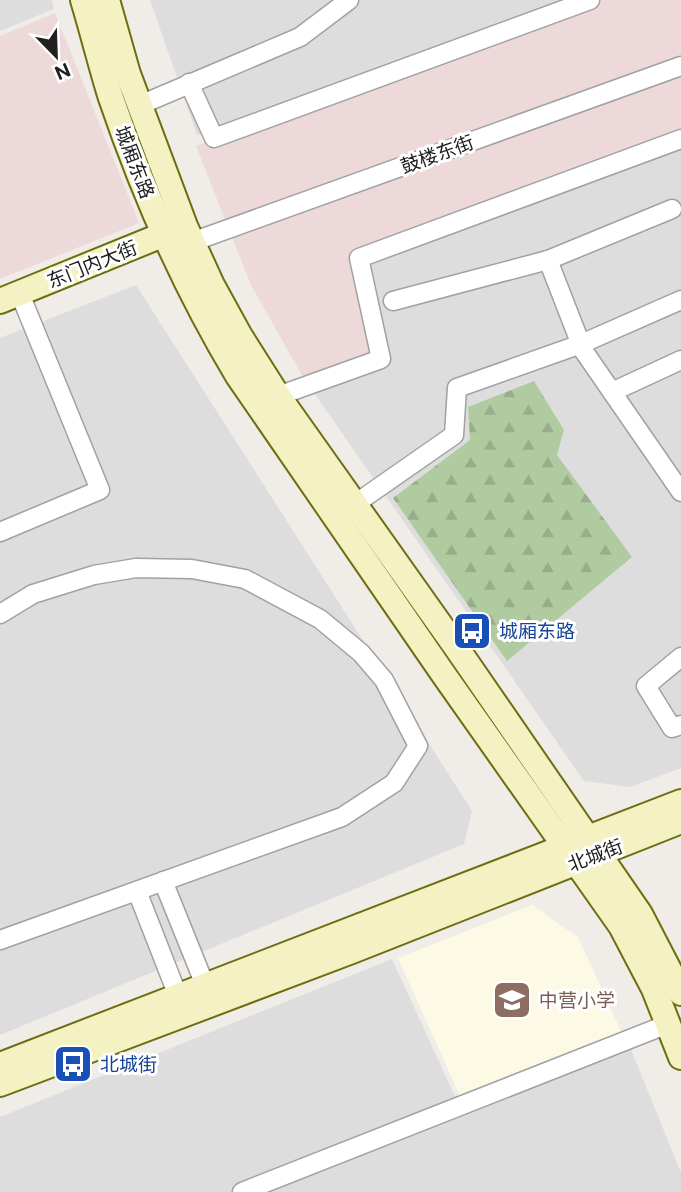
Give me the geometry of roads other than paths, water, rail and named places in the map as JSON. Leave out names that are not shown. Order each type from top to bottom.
[{"type":"street","name":"城厢东路","points":[[83,0],[112,100],[180,234],[278,396],[355,504],[581,850],[649,979],[681,1057]]},
{"type":"street","name":"城厢东路","points":[[107,0],[180,234],[191,293],[238,376],[581,850],[640,915],[681,993]]},
{"type":"street","points":[[140,105],[300,37],[349,0]]},
{"type":"street","points":[[189,83],[214,138],[590,0]]},
{"type":"street","name":"鼓楼东街","points":[[180,234],[681,66]]},
{"type":"street","points":[[278,396],[381,359],[359,258],[681,139]]},
{"type":"street","points":[[393,301],[548,260],[672,209]]},
{"type":"street","name":"东门内大街","points":[[10,297],[180,234]]},
{"type":"street","points":[[548,260],[581,344],[681,492]]},
{"type":"street","points":[[0,532],[100,490],[10,297]]},
{"type":"street","points":[[355,504],[454,435],[457,388],[581,344],[681,300]]},
{"type":"street","points":[[612,392],[681,360]]},
{"type":"street","points":[[0,614],[33,594],[94,575],[136,568],[192,569],[245,579],[320,619],[361,653],[384,680],[418,746],[394,783],[342,817],[0,940]]},
{"type":"street","points":[[681,657],[646,686],[672,728],[681,725]]},
{"type":"street","name":"北城街","points":[[0,1084],[352,951],[581,850],[681,802]]},
{"type":"street","name":"北城街","points":[[0,1065],[205,985],[581,850],[681,821]]},
{"type":"street","points":[[163,881],[205,985]]},
{"type":"street","points":[[137,891],[178,996]]},
{"type":"street","points":[[242,1192],[668,1024]]},
{"type":"place","name":"城厢东路","points":[[472,631]]},
{"type":"place","name":"中营小学","points":[[512,1000]]},
{"type":"place","name":"北城街","points":[[73,1064]]}]
